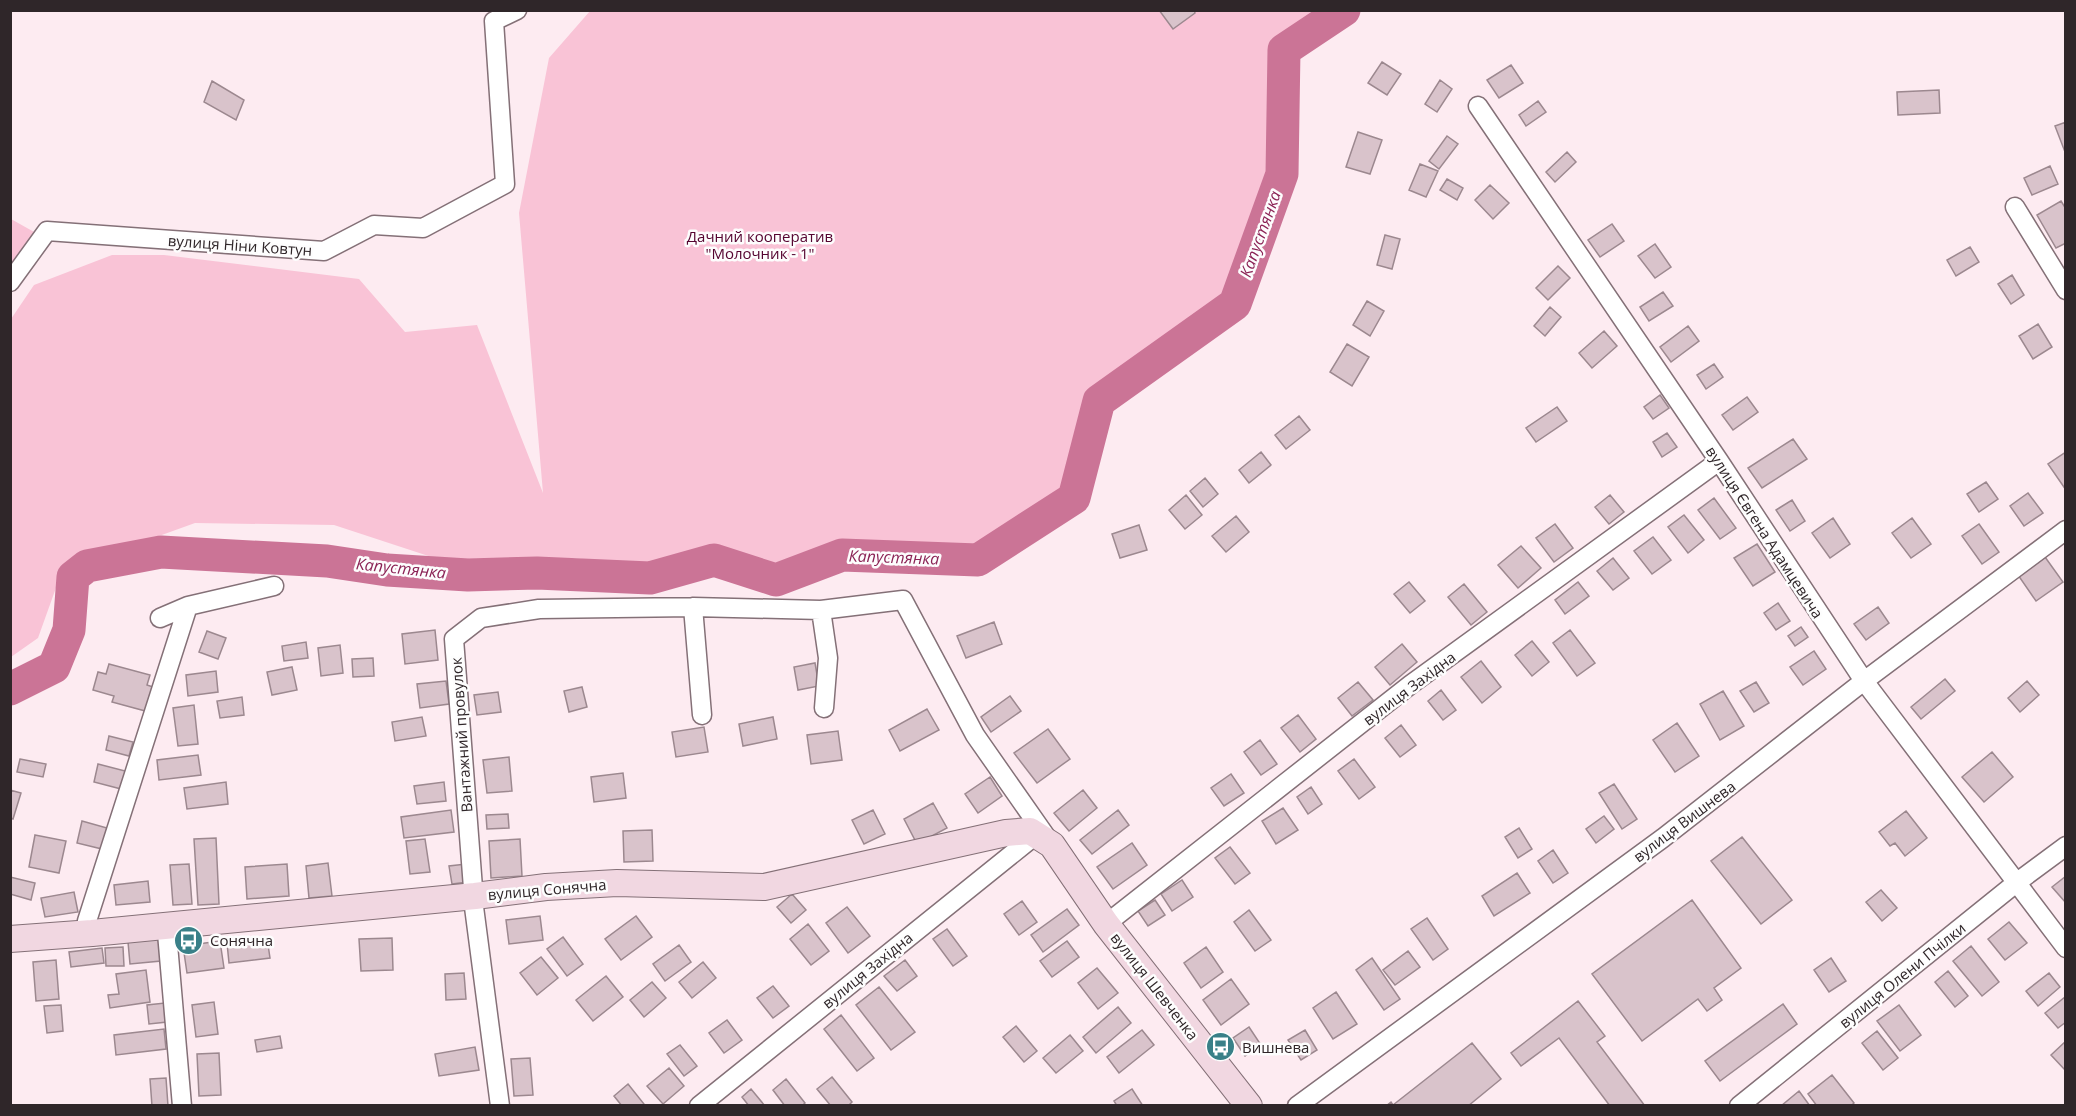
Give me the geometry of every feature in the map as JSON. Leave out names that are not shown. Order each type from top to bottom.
[{"type":"street","name":"вулиця Ніни Ковтун","points":[[10,282],[47,231],[324,251],[374,225],[423,228],[445,217],[505,184],[494,21],[517,10]]},
{"type":"street","name":"вулиця Євгена Адамцевича","points":[[1478,106],[1719,461],[1864,681],[2066,948]]},
{"type":"street","points":[[2015,207],[2066,290]]},
{"type":"street","name":"вулиця Західна","points":[[1106,924],[1410,685],[1719,461]]},
{"type":"street","name":"вулиця Вишнева","points":[[1297,1106],[1653,844],[1864,681],[2066,530]]},
{"type":"street","points":[[160,618],[188,606],[274,586]]},
{"type":"street","name":"вулиця Шевченка","points":[[903,600],[975,735],[1106,924],[1249,1106]]},
{"type":"street","name":"Вантажний провулок","points":[[500,1106],[474,907],[476,896],[473,888],[454,639],[481,618],[539,609],[693,607],[821,610],[903,600]]},
{"type":"street","points":[[92,933],[87,921],[188,606]]},
{"type":"street","points":[[693,607],[702,716]]},
{"type":"street","points":[[821,610],[828,658],[824,708]]},
{"type":"street","name":"вулиця Західна","points":[[699,1106],[1027,842],[1030,831]]},
{"type":"street","points":[[1030,831],[1058,854]]},
{"type":"street","name":"вулиця Сонячна","points":[[10,939],[164,927],[546,887],[617,884],[764,887],[1006,833],[1030,831]]},
{"type":"street","name":"вулиця Олени Пчілки","points":[[1739,1106],[2016,883],[2066,846]]},
{"type":"street","points":[[164,927],[167,933],[182,1106]]},
{"type":"green space","name":"Дачний кооператив \"Молочник - 1\"","points":[[590,11],[1321,11],[1274,38],[1271,162],[1233,285],[1087,398],[1064,485],[976,547],[844,541],[772,567],[714,545],[645,567],[575,558],[462,567],[334,525],[195,523],[62,571],[38,638],[11,657],[11,319],[34,285],[112,255],[164,255],[359,279],[405,332],[477,325],[543,493],[519,213],[549,58]]},
{"type":"green space","points":[[11,219],[43,237],[11,265]]},
{"type":"building","points":[[1159,10],[1194,10],[1195,13],[1173,29]]},
{"type":"building","points":[[1382,62],[1401,74],[1387,95],[1368,83]]},
{"type":"building","points":[[1511,65],[1523,83],[1499,98],[1487,80]]},
{"type":"building","points":[[1440,80],[1452,89],[1437,112],[1425,104]]},
{"type":"building","points":[[212,81],[244,100],[236,120],[204,102]]},
{"type":"building","points":[[1939,90],[1940,113],[1898,115],[1897,92]]},
{"type":"building","points":[[1538,101],[1546,112],[1526,126],[1519,115]]},
{"type":"building","points":[[2066,122],[2066,151],[2065,152],[2055,126]]},
{"type":"building","points":[[1358,132],[1382,140],[1370,174],[1346,167]]},
{"type":"building","points":[[1447,136],[1458,144],[1439,169],[1429,161]]},
{"type":"building","points":[[1567,152],[1576,162],[1555,182],[1546,172]]},
{"type":"building","points":[[1420,164],[1438,171],[1426,197],[1409,190]]},
{"type":"building","points":[[2050,166],[2058,184],[2032,195],[2024,178]]},
{"type":"building","points":[[1447,179],[1463,188],[1457,200],[1440,190]]},
{"type":"building","points":[[1490,185],[1509,203],[1493,219],[1475,200]]},
{"type":"building","points":[[2061,201],[2066,209],[2066,243],[2056,248],[2037,215]]},
{"type":"building","points":[[1612,224],[1624,241],[1600,257],[1588,240]]},
{"type":"building","points":[[1385,235],[1400,239],[1392,269],[1377,265]]},
{"type":"building","points":[[1655,244],[1671,267],[1655,278],[1638,256]]},
{"type":"building","points":[[1970,247],[1979,262],[1956,276],[1947,260]]},
{"type":"building","points":[[1558,266],[1570,278],[1548,300],[1536,288]]},
{"type":"building","points":[[2012,275],[2024,295],[2011,304],[1998,284]]},
{"type":"building","points":[[1663,292],[1673,306],[1649,321],[1640,307]]},
{"type":"building","points":[[1367,301],[1384,311],[1370,336],[1353,325]]},
{"type":"building","points":[[1550,307],[1561,317],[1545,336],[1534,326]]},
{"type":"building","points":[[2038,324],[2052,347],[2033,359],[2019,336]]},
{"type":"building","points":[[1688,326],[1699,341],[1671,362],[1660,347]]},
{"type":"building","points":[[1604,331],[1617,346],[1592,368],[1579,353]]},
{"type":"building","points":[[1347,344],[1369,357],[1352,386],[1330,372]]},
{"type":"building","points":[[1714,364],[1723,377],[1706,389],[1697,375]]},
{"type":"building","points":[[1660,395],[1669,408],[1653,419],[1644,407]]},
{"type":"building","points":[[1747,397],[1758,412],[1733,430],[1722,415]]},
{"type":"building","points":[[1557,407],[1567,421],[1536,442],[1526,428]]},
{"type":"building","points":[[1299,416],[1310,430],[1286,449],[1275,435]]},
{"type":"building","points":[[1667,433],[1677,447],[1662,457],[1653,442]]},
{"type":"building","points":[[1793,439],[1807,459],[1762,488],[1748,468]]},
{"type":"building","points":[[1261,452],[1271,465],[1249,483],[1239,470]]},
{"type":"building","points":[[2066,452],[2066,490],[2048,464]]},
{"type":"building","points":[[1205,478],[1218,494],[1203,507],[1190,491]]},
{"type":"building","points":[[1986,482],[1998,499],[1979,512],[1967,494]]},
{"type":"building","points":[[2028,493],[2043,513],[2024,526],[2010,506]]},
{"type":"building","points":[[1186,495],[1202,515],[1185,529],[1169,510]]},
{"type":"building","points":[[1610,495],[1624,512],[1609,524],[1595,507]]},
{"type":"building","points":[[1714,498],[1736,528],[1720,539],[1698,510]]},
{"type":"building","points":[[1792,500],[1805,521],[1790,531],[1776,510]]},
{"type":"building","points":[[1684,515],[1704,540],[1688,553],[1668,527]]},
{"type":"building","points":[[1236,516],[1249,532],[1226,552],[1212,536]]},
{"type":"building","points":[[1833,518],[1850,544],[1830,558],[1812,533]]},
{"type":"building","points":[[1912,518],[1931,544],[1911,558],[1892,533]]},
{"type":"building","points":[[1555,524],[1573,548],[1554,562],[1536,538]]},
{"type":"building","points":[[1979,524],[1999,552],[1982,564],[1962,536]]},
{"type":"building","points":[[1139,525],[1147,550],[1120,558],[1112,534]]},
{"type":"building","points":[[1653,537],[1671,560],[1652,574],[1634,551]]},
{"type":"building","points":[[1757,544],[1775,572],[1753,586],[1734,558]]},
{"type":"building","points":[[1521,546],[1541,568],[1518,588],[1498,565]]},
{"type":"building","points":[[2045,557],[2063,582],[2036,601],[2018,575]]},
{"type":"building","points":[[1613,558],[1629,578],[1613,590],[1597,571]]},
{"type":"building","points":[[1409,582],[1425,601],[1410,613],[1394,594]]},
{"type":"building","points":[[1578,582],[1589,596],[1565,614],[1555,600]]},
{"type":"building","points":[[1464,584],[1487,612],[1471,625],[1448,597]]},
{"type":"building","points":[[1778,603],[1790,621],[1776,630],[1764,613]]},
{"type":"building","points":[[1878,607],[1889,623],[1866,640],[1854,624]]},
{"type":"building","points":[[994,622],[1002,644],[966,658],[957,636]]},
{"type":"building","points":[[1801,627],[1808,637],[1795,646],[1788,636]]},
{"type":"building","points":[[435,630],[438,660],[405,664],[402,634]]},
{"type":"building","points":[[1570,630],[1595,663],[1577,676],[1553,643]]},
{"type":"building","points":[[207,631],[226,638],[218,659],[199,652]]},
{"type":"building","points":[[1532,641],[1549,662],[1532,676],[1515,655]]},
{"type":"building","points":[[306,642],[308,658],[284,661],[282,646]]},
{"type":"building","points":[[1402,644],[1417,662],[1390,685],[1375,667]]},
{"type":"building","points":[[340,645],[343,673],[321,676],[318,648]]},
{"type":"building","points":[[1814,651],[1826,669],[1803,685],[1790,667]]},
{"type":"building","points":[[373,658],[374,676],[353,677],[352,659]]},
{"type":"building","points":[[1481,661],[1501,687],[1482,703],[1461,677]]},
{"type":"building","points":[[815,663],[819,686],[798,690],[794,667]]},
{"type":"building","points":[[109,664],[150,675],[147,685],[156,688],[149,712],[112,702],[114,696],[93,690],[98,672],[106,674]]},
{"type":"building","points":[[292,667],[297,690],[272,695],[267,672]]},
{"type":"building","points":[[216,671],[218,692],[188,696],[186,675]]},
{"type":"building","points":[[1945,679],[1955,691],[1921,719],[1911,707]]},
{"type":"building","points":[[446,681],[449,704],[420,708],[417,684]]},
{"type":"building","points":[[2027,681],[2039,695],[2020,712],[2008,698]]},
{"type":"building","points":[[1358,682],[1373,700],[1352,716],[1338,698]]},
{"type":"building","points":[[1756,682],[1769,703],[1754,712],[1740,691]]},
{"type":"building","points":[[582,687],[587,707],[569,712],[564,691]]},
{"type":"building","points":[[1441,690],[1456,710],[1443,720],[1428,701]]},
{"type":"building","points":[[1723,691],[1744,726],[1720,740],[1700,704]]},
{"type":"building","points":[[498,692],[501,712],[477,715],[474,695]]},
{"type":"building","points":[[1010,696],[1021,711],[991,732],[981,717]]},
{"type":"building","points":[[242,697],[244,715],[220,718],[217,701]]},
{"type":"building","points":[[194,705],[198,744],[178,746],[173,708]]},
{"type":"building","points":[[927,709],[939,730],[900,751],[889,730]]},
{"type":"building","points":[[1298,715],[1316,739],[1300,752],[1281,728]]},
{"type":"building","points":[[422,717],[426,736],[395,741],[392,722]]},
{"type":"building","points":[[773,717],[777,739],[743,746],[739,724]]},
{"type":"building","points":[[1677,723],[1699,756],[1675,772],[1653,740]]},
{"type":"building","points":[[1401,725],[1416,745],[1400,757],[1385,738]]},
{"type":"building","points":[[704,727],[708,752],[676,757],[672,732]]},
{"type":"building","points":[[1048,729],[1070,759],[1037,783],[1014,753]]},
{"type":"building","points":[[838,731],[842,760],[811,764],[807,735]]},
{"type":"building","points":[[109,736],[133,742],[129,756],[106,750]]},
{"type":"building","points":[[1260,740],[1277,764],[1261,775],[1244,752]]},
{"type":"building","points":[[1992,752],[2013,777],[1984,802],[1962,777]]},
{"type":"building","points":[[198,755],[201,775],[159,780],[157,760]]},
{"type":"building","points":[[509,757],[512,791],[487,793],[483,760]]},
{"type":"building","points":[[20,759],[46,764],[43,777],[17,772]]},
{"type":"building","points":[[1354,759],[1375,787],[1359,799],[1338,771]]},
{"type":"building","points":[[98,764],[129,772],[125,790],[94,782]]},
{"type":"building","points":[[623,773],[626,798],[594,802],[591,777]]},
{"type":"building","points":[[1231,774],[1244,793],[1224,806],[1211,788]]},
{"type":"building","points":[[990,777],[1002,796],[978,813],[965,794]]},
{"type":"building","points":[[226,782],[228,804],[187,809],[184,788]]},
{"type":"building","points":[[444,782],[446,801],[417,804],[414,786]]},
{"type":"building","points":[[1614,784],[1637,819],[1622,829],[1599,793]]},
{"type":"building","points":[[1311,787],[1322,804],[1308,814],[1297,797]]},
{"type":"building","points":[[10,790],[21,793],[13,819],[10,818]]},
{"type":"building","points":[[1083,790],[1097,808],[1069,831],[1054,813]]},
{"type":"building","points":[[933,803],[947,828],[917,844],[904,819]]},
{"type":"building","points":[[1283,808],[1298,830],[1276,844],[1262,821]]},
{"type":"building","points":[[451,810],[454,832],[404,838],[401,817]]},
{"type":"building","points":[[873,810],[885,834],[864,844],[852,820]]},
{"type":"building","points":[[1118,810],[1129,825],[1092,854],[1080,840]]},
{"type":"building","points":[[1906,811],[1927,838],[1905,856],[1895,843],[1890,846],[1879,832]]},
{"type":"building","points":[[508,814],[509,828],[487,829],[486,815]]},
{"type":"building","points":[[1604,816],[1614,829],[1596,843],[1586,829]]},
{"type":"building","points":[[82,821],[107,828],[102,849],[77,843]]},
{"type":"building","points":[[1519,828],[1532,849],[1518,858],[1505,837]]},
{"type":"building","points":[[652,830],[653,861],[624,862],[623,831]]},
{"type":"building","points":[[35,835],[66,841],[59,873],[29,867]]},
{"type":"building","points":[[1742,837],[1792,900],[1761,924],[1711,861]]},
{"type":"building","points":[[216,838],[219,904],[198,905],[194,839]]},
{"type":"building","points":[[425,839],[430,872],[410,874],[406,841]]},
{"type":"building","points":[[520,839],[522,876],[491,878],[489,841]]},
{"type":"building","points":[[1132,843],[1147,865],[1113,889],[1097,867]]},
{"type":"building","points":[[1230,847],[1250,873],[1235,884],[1215,858]]},
{"type":"building","points":[[1553,850],[1568,873],[1553,883],[1538,861]]},
{"type":"building","points":[[328,863],[332,896],[309,898],[306,866]]},
{"type":"building","points":[[189,864],[192,904],[173,905],[170,865]]},
{"type":"building","points":[[287,864],[289,896],[247,899],[245,867]]},
{"type":"building","points":[[466,864],[468,882],[452,884],[449,866]]},
{"type":"building","points":[[1517,873],[1530,893],[1494,916],[1482,896]]},
{"type":"building","points":[[2066,876],[2066,903],[2052,887]]},
{"type":"building","points":[[10,877],[35,883],[31,900],[10,894]]},
{"type":"building","points":[[1182,880],[1193,897],[1172,911],[1161,894]]},
{"type":"building","points":[[148,881],[150,902],[116,905],[114,885]]},
{"type":"building","points":[[1881,890],[1897,908],[1882,921],[1866,902]]},
{"type":"building","points":[[74,892],[78,912],[45,917],[41,898]]},
{"type":"building","points":[[792,894],[806,910],[791,923],[777,907]]},
{"type":"building","points":[[1155,900],[1165,915],[1148,926],[1138,911]]},
{"type":"building","points":[[1692,900],[1741,968],[1714,988],[1722,1000],[1707,1011],[1698,999],[1642,1041],[1592,974]]},
{"type":"building","points":[[1022,901],[1037,922],[1019,935],[1004,914]]},
{"type":"building","points":[[847,907],[870,936],[848,953],[826,923]]},
{"type":"building","points":[[1067,909],[1079,925],[1043,952],[1031,935]]},
{"type":"building","points":[[1249,910],[1271,940],[1255,951],[1234,922]]},
{"type":"building","points":[[540,916],[543,940],[509,944],[506,920]]},
{"type":"building","points":[[636,916],[652,937],[621,960],[605,939]]},
{"type":"building","points":[[1427,918],[1448,949],[1433,960],[1411,929]]},
{"type":"building","points":[[2009,922],[2027,943],[2005,960],[1988,939]]},
{"type":"building","points":[[808,924],[829,951],[811,965],[790,939]]},
{"type":"building","points":[[947,929],[967,956],[953,966],[933,939]]},
{"type":"building","points":[[563,937],[583,964],[567,976],[547,949]]},
{"type":"building","points":[[267,938],[270,958],[229,963],[227,943]]},
{"type":"building","points":[[392,938],[393,970],[361,971],[359,939]]},
{"type":"building","points":[[159,939],[161,961],[130,964],[128,942]]},
{"type":"building","points":[[220,941],[224,968],[187,973],[183,946]]},
{"type":"building","points":[[1067,941],[1079,957],[1052,977],[1040,961]]},
{"type":"building","points":[[679,945],[691,962],[665,981],[653,964]]},
{"type":"building","points":[[1971,946],[1999,982],[1982,996],[1953,961]]},
{"type":"building","points":[[123,947],[124,966],[106,966],[105,948]]},
{"type":"building","points":[[1206,947],[1223,972],[1201,988],[1184,963]]},
{"type":"building","points":[[102,948],[104,963],[71,967],[69,952]]},
{"type":"building","points":[[1408,951],[1420,967],[1395,985],[1383,970]]},
{"type":"building","points":[[541,957],[558,978],[537,995],[520,973]]},
{"type":"building","points":[[1372,958],[1400,999],[1384,1010],[1356,970]]},
{"type":"building","points":[[1831,958],[1846,981],[1829,992],[1814,970]]},
{"type":"building","points":[[56,960],[59,999],[36,1001],[33,962]]},
{"type":"building","points":[[905,960],[917,976],[897,991],[884,976]]},
{"type":"building","points":[[703,962],[716,978],[692,998],[679,982]]},
{"type":"building","points":[[1097,968],[1118,993],[1098,1009],[1078,983]]},
{"type":"building","points":[[146,970],[150,1002],[110,1008],[108,995],[119,994],[116,974]]},
{"type":"building","points":[[1948,971],[1968,996],[1955,1007],[1935,982]]},
{"type":"building","points":[[464,973],[466,999],[446,1000],[445,974]]},
{"type":"building","points":[[2049,973],[2060,987],[2038,1006],[2026,991]]},
{"type":"building","points":[[606,976],[623,997],[593,1021],[576,1000]]},
{"type":"building","points":[[1231,979],[1249,1004],[1221,1025],[1203,1000]]},
{"type":"building","points":[[652,982],[666,998],[644,1017],[630,1000]]},
{"type":"building","points":[[773,986],[789,1006],[773,1018],[757,998]]},
{"type":"building","points":[[879,987],[915,1032],[891,1050],[856,1005]]},
{"type":"building","points":[[1336,992],[1357,1024],[1333,1039],[1313,1008]]},
{"type":"building","points":[[2065,997],[2066,1022],[2058,1028],[2045,1013]]},
{"type":"building","points":[[1578,1001],[1605,1036],[1597,1042],[1645,1106],[1610,1106],[1559,1038],[1521,1066],[1511,1053]]},
{"type":"building","points":[[214,1002],[218,1034],[196,1037],[192,1005]]},
{"type":"building","points":[[165,1003],[167,1022],[149,1024],[147,1005]]},
{"type":"building","points":[[1783,1004],[1797,1024],[1720,1081],[1705,1061]]},
{"type":"building","points":[[61,1005],[63,1031],[47,1033],[44,1006]]},
{"type":"building","points":[[1899,1005],[1921,1035],[1900,1051],[1877,1021]]},
{"type":"building","points":[[1118,1007],[1131,1023],[1096,1053],[1083,1037]]},
{"type":"building","points":[[841,1015],[874,1058],[857,1071],[824,1029]]},
{"type":"building","points":[[727,1020],[742,1040],[724,1053],[709,1033]]},
{"type":"building","points":[[1016,1026],[1037,1051],[1024,1062],[1003,1037]]},
{"type":"building","points":[[1249,1027],[1261,1045],[1245,1056],[1233,1038]]},
{"type":"building","points":[[164,1029],[166,1049],[116,1055],[114,1035]]},
{"type":"building","points":[[1142,1030],[1154,1045],[1119,1073],[1107,1057]]},
{"type":"building","points":[[1305,1030],[1317,1050],[1301,1060],[1288,1040]]},
{"type":"building","points":[[1877,1031],[1898,1058],[1883,1070],[1862,1043]]},
{"type":"building","points":[[1070,1035],[1083,1051],[1056,1073],[1043,1058]]},
{"type":"building","points":[[280,1036],[282,1048],[257,1052],[255,1040]]},
{"type":"building","points":[[2066,1041],[2066,1070],[2065,1070],[2051,1055]]},
{"type":"building","points":[[1472,1043],[1501,1079],[1468,1106],[1386,1106],[1391,1102],[1393,1105]]},
{"type":"building","points":[[680,1045],[697,1066],[684,1076],[667,1054]]},
{"type":"building","points":[[475,1047],[479,1070],[439,1076],[435,1054]]},
{"type":"building","points":[[219,1053],[221,1095],[199,1096],[197,1054]]},
{"type":"building","points":[[530,1058],[533,1095],[514,1096],[511,1059]]},
{"type":"building","points":[[669,1068],[684,1086],[663,1104],[647,1086]]},
{"type":"building","points":[[1832,1075],[1854,1103],[1851,1106],[1817,1106],[1808,1094]]},
{"type":"building","points":[[832,1077],[852,1102],[848,1106],[831,1106],[817,1089]]},
{"type":"building","points":[[166,1078],[168,1106],[152,1106],[150,1079]]},
{"type":"building","points":[[786,1079],[805,1103],[802,1106],[785,1106],[773,1090]]},
{"type":"building","points":[[628,1084],[644,1104],[643,1106],[622,1106],[614,1096]]},
{"type":"building","points":[[751,1089],[765,1106],[749,1106],[742,1097]]},
{"type":"building","points":[[1132,1089],[1143,1106],[1117,1106],[1114,1101]]},
{"type":"building","points":[[1799,1091],[1810,1106],[1781,1106]]},
{"type":"waterway","name":"Капустянка","points":[[10,689],[54,667],[69,630],[73,577],[87,566],[161,552],[327,561],[387,570],[468,575],[537,573],[650,578],[714,560],[776,580],[842,555],[978,560],[1074,498],[1099,401],[1235,304],[1282,174],[1284,50],[1344,10]]},
{"type":"place","name":"Сонячна","points":[[189,940]]},
{"type":"place","name":"Вишнева","points":[[1221,1047]]}]
